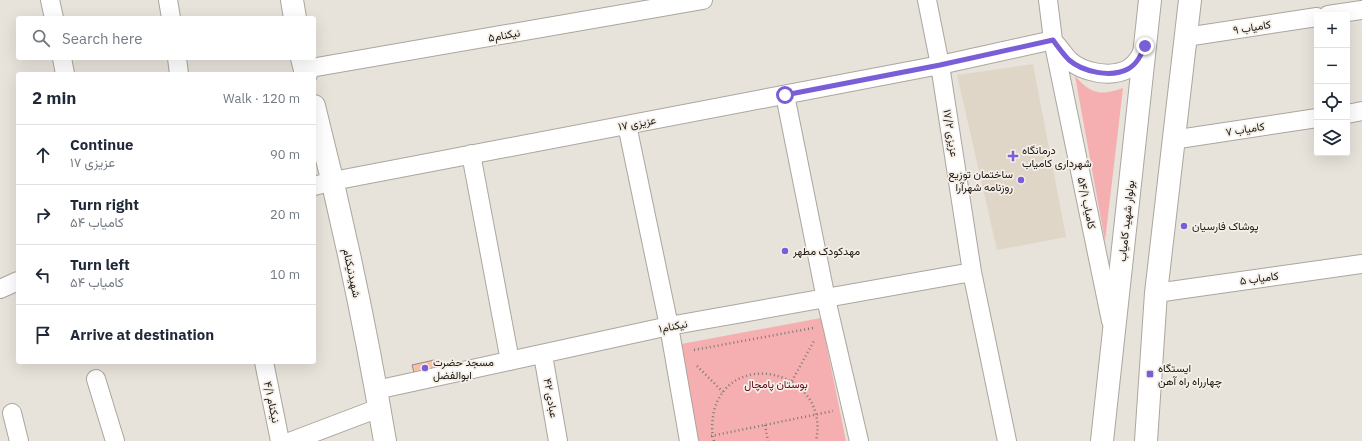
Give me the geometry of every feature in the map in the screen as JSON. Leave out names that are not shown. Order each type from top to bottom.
[{"type":"main road","points":[[292,0],[295,16]]},
{"type":"main road","name":"بولوار شهید کامیاب","points":[[1102,441],[1150,0]]},
{"type":"main road","points":[[1146,441],[1156,292],[1172,140],[1190,0]]},
{"type":"main road","name":"شهیدنیکنام","points":[[316,122],[324,184],[378,399],[385,441]]},
{"type":"street","points":[[50,0],[54,16]]},
{"type":"street","points":[[168,0],[171,16]]},
{"type":"street","points":[[927,0],[940,65]]},
{"type":"street","name":"کامیاب ۵۴/۱","points":[[1048,0],[1053,40],[1114,334]]},
{"type":"street","name":"نیکنام۵","points":[[304,67],[693,1]]},
{"type":"street","points":[[1339,12],[1357,7]]},
{"type":"street","name":"کامیاب ۹","points":[[1186,37],[1314,17]]},
{"type":"street","points":[[1053,40],[1070,60],[1086,70],[1102,73],[1116,73],[1129,68],[1139,59],[1145,46]]},
{"type":"street","name":"عزیزی ۱۷","points":[[324,184],[471,154],[940,65],[1053,40]]},
{"type":"street","points":[[62,60],[65,72]]},
{"type":"street","points":[[177,60],[179,72]]},
{"type":"street","name":"عزیزی ۱۷/۲","points":[[940,65],[972,272],[1007,441]]},
{"type":"street","points":[[785,95],[826,299],[859,441]]},
{"type":"street","points":[[1350,113],[1362,111]]},
{"type":"street","name":"کامیاب ۷","points":[[1172,140],[1314,118]]},
{"type":"street","points":[[627,125],[669,326],[689,440]]},
{"type":"street","points":[[471,154],[510,361]]},
{"type":"street","name":"کامیاب ۵","points":[[1156,292],[1362,264]]},
{"type":"street","name":"نیکنام۱","points":[[292,441],[378,399],[510,361],[669,326],[972,272]]},
{"type":"street","points":[[0,289],[16,282]]},
{"type":"street","name":"عبادی ۴۲","points":[[543,354],[558,441]]},
{"type":"street","name":"نیکنام ۴/۱","points":[[264,364],[280,441]]},
{"type":"street","points":[[96,379],[115,441]]},
{"type":"street","points":[[12,413],[19,441]]},
{"type":"path","points":[[690,350],[815,328]]},
{"type":"path","points":[[792,381],[819,333]]},
{"type":"path","points":[[714,441],[712,435],[712,420],[716,405],[724,392],[735,382],[748,376],[763,373],[778,375],[792,381],[803,390],[812,402],[817,415],[818,430],[816,441]]},
{"type":"path","points":[[689,440],[852,407]]},
{"type":"path","points":[[765,425],[768,441]]},
{"type":"shaded area","name":"درمانگاه شهرداری کامیاب","points":[[1033,64],[1066,237],[997,250],[957,75]]},
{"type":"green space","points":[[1075,76],[1086,87],[1096,92],[1115,91],[1123,88],[1105,241]]},
{"type":"green space","name":"بوستان پامچال","points":[[821,318],[846,441],[695,441],[676,345]]},
{"type":"building","name":"مسجد حضرت ابوالفضل","points":[[434,360],[437,370],[415,376],[412,365]]},
{"type":"place","name":"درمانگاه شهرداری کامیاب","points":[[1013,156]]},
{"type":"place","name":"ساختمان توزیع روزنامه شهرآرا","points":[[1021,180]]},
{"type":"place","name":"پوشاک فارسیان","points":[[1184,226]]},
{"type":"place","name":"مهدکودک مطهر","points":[[785,251]]},
{"type":"place","name":"مسجد حضرت ابوالفضل","points":[[425,368]]},
{"type":"place","name":"ایستگاه چهارراه راه آهن","points":[[1150,374]]},
{"type":"route","points":[[785,95],[940,65],[1053,40],[1070,60],[1086,70],[1102,73],[1116,73],[1129,68],[1139,59],[1145,46]]}]
